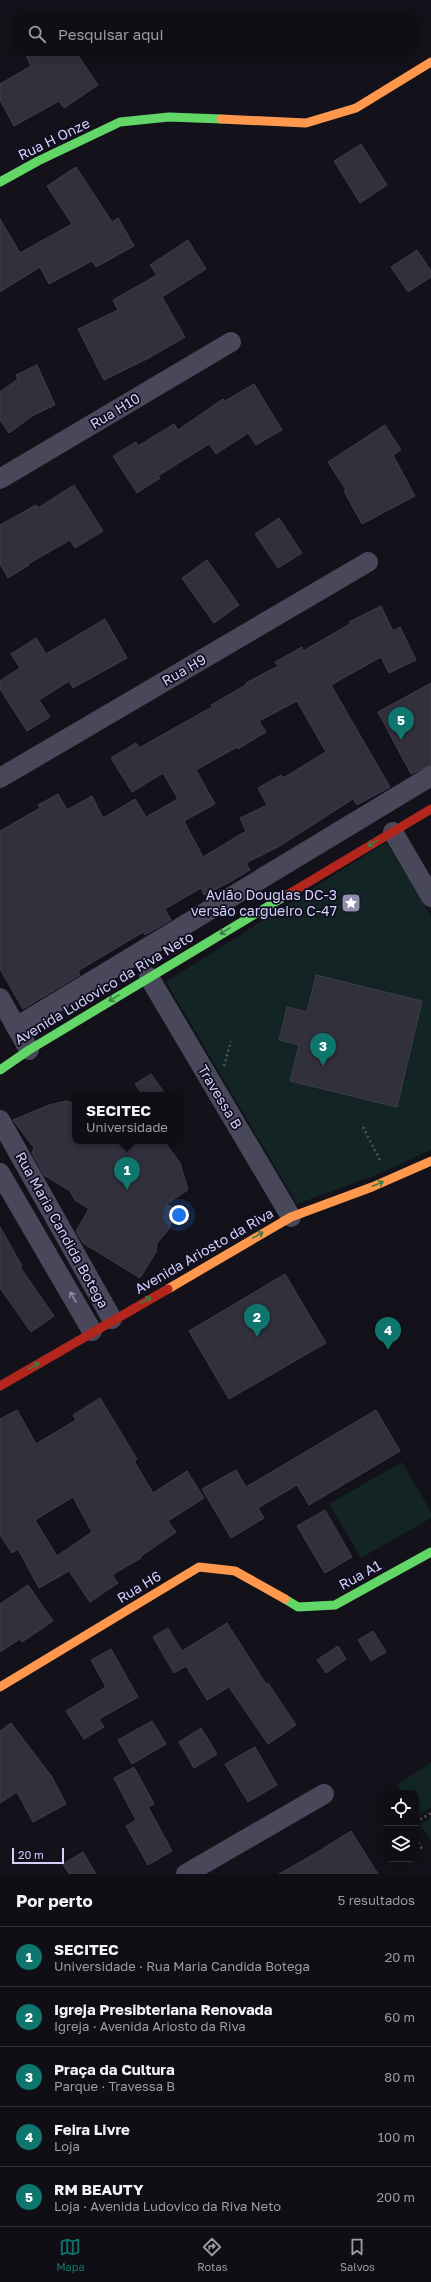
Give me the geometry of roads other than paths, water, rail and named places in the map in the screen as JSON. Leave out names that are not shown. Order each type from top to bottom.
[{"type":"street","name":"Rua H Onze","points":[[0,182],[38,161],[120,122],[169,117],[306,124],[356,108],[431,62]]},
{"type":"street","name":"Rua H10","points":[[0,480],[231,342]]},
{"type":"street","name":"Rua H9","points":[[0,778],[368,562]]},
{"type":"street","points":[[16,1027],[431,776]]},
{"type":"street","name":"Avenida Ludovico da Riva Neto","points":[[0,1070],[29,1050],[149,977],[431,809]]},
{"type":"street","points":[[393,832],[431,897]]},
{"type":"street","name":"Travessa B","points":[[149,977],[291,1217]]},
{"type":"street","points":[[0,998],[29,1050]]},
{"type":"street","name":"Rua Maria Candida Botega","points":[[0,1120],[112,1319]]},
{"type":"street","name":"Avenida Ariosto da Riva","points":[[0,1386],[112,1319],[291,1217],[388,1179],[431,1160]]},
{"type":"street","name":"Rua Maria Candida Botega","points":[[0,1173],[92,1331]]},
{"type":"street","points":[[32,1227],[54,1215]]},
{"type":"street","name":"Rua A1","points":[[298,1607],[335,1605],[431,1552]]},
{"type":"street","name":"Rua H6","points":[[0,1687],[199,1566],[235,1571],[298,1607]]},
{"type":"street","points":[[186,1874],[324,1794]]},
{"type":"place","name":"RM BEAUTY","points":[[401,740]]},
{"type":"place","name":"Avião Douglas DC-3 versão cargueiro C-47","points":[[351,903]]},
{"type":"place","name":"Praça da Cultura","points":[[323,1066]]},
{"type":"place","name":"SECITEC","points":[[127,1190]]},
{"type":"place","name":"Igreja Presibteriana Renovada","points":[[257,1337]]},
{"type":"place","name":"Feira Livre","points":[[388,1350]]}]
